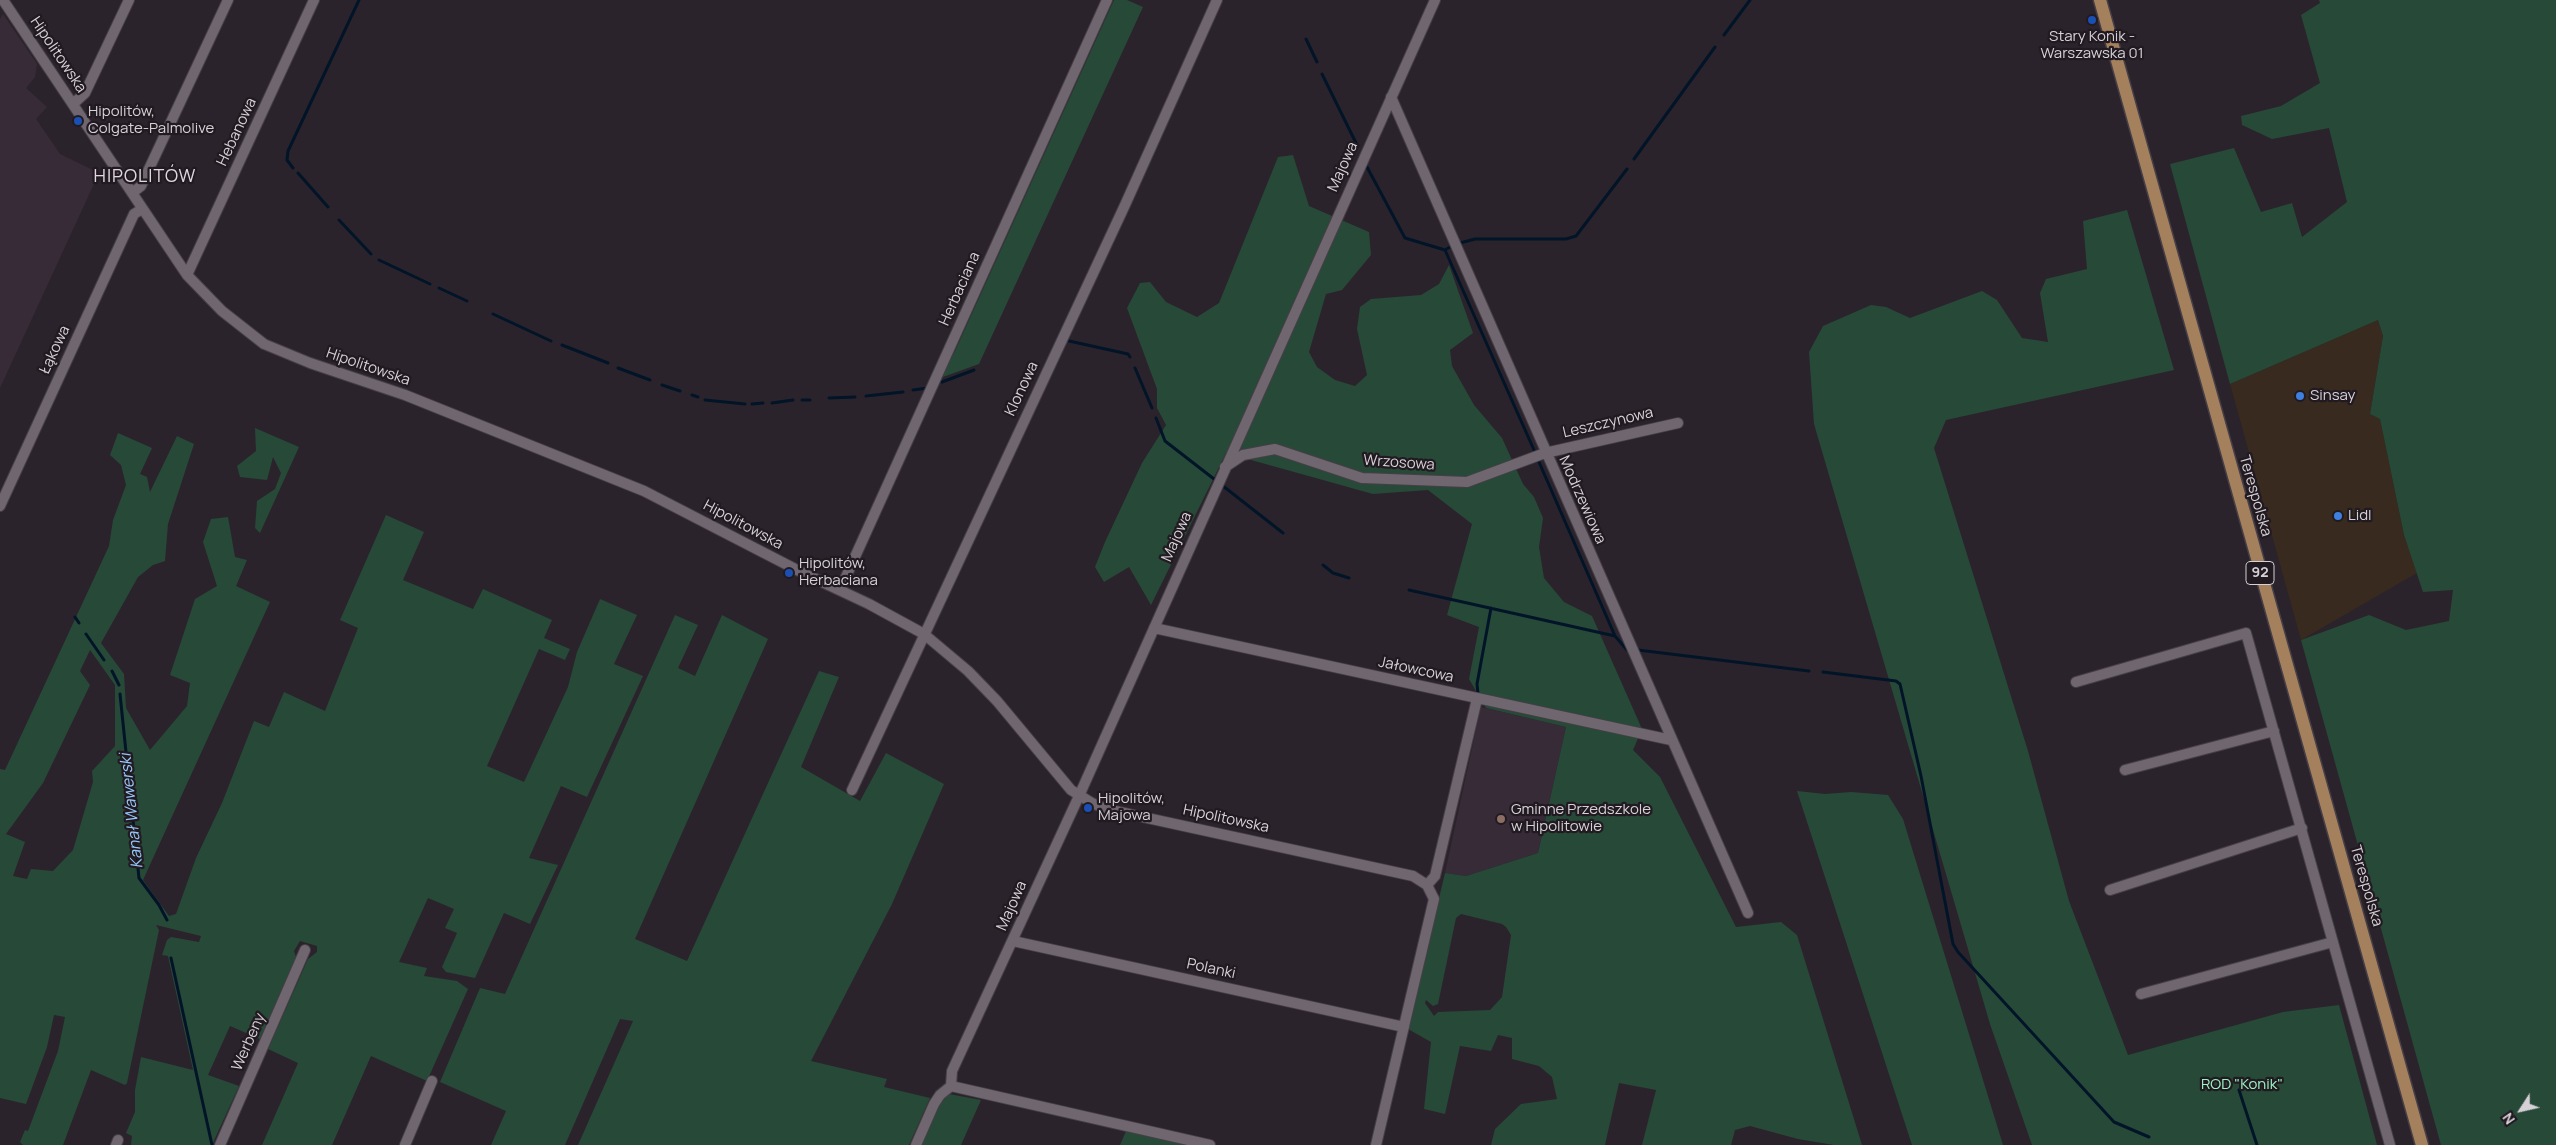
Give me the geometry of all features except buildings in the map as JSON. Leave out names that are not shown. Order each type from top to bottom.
[{"type":"main road","name":"Terespolska","points":[[2100,0],[2422,1145]]},
{"type":"street","name":"Hipolitowska","points":[[3,0],[187,276],[222,311],[248,333],[272,348],[405,395],[644,491],[924,634],[968,671],[1078,796],[1106,809],[1414,876],[1427,885]]},
{"type":"street","points":[[73,104],[85,93],[129,0]]},
{"type":"street","points":[[132,193],[141,186],[228,0]]},
{"type":"street","name":"Hebanowa","points":[[187,276],[314,0]]},
{"type":"street","name":"Herbaciana","points":[[840,590],[1107,0]]},
{"type":"street","name":"Klonowa","points":[[852,790],[1121,214],[1216,0]]},
{"type":"street","name":"Majowa","points":[[951,1086],[952,1071],[1013,941],[1435,0]]},
{"type":"street","name":"Modrzewiowa","points":[[1391,97],[1545,453],[1748,913]]},
{"type":"street","name":"Łąkowa","points":[[0,506],[134,214],[142,209]]},
{"type":"street","name":"Leszczynowa","points":[[1545,453],[1678,423]]},
{"type":"street","name":"Wrzosowa","points":[[1224,468],[1243,455],[1275,449],[1362,478],[1467,482],[1545,453]]},
{"type":"street","name":"Jałowcowa","points":[[1154,628],[1671,740]]},
{"type":"street","points":[[2076,682],[2246,633],[2390,1145]]},
{"type":"street","points":[[1376,1145],[1434,899],[1427,885],[1435,876],[1477,698]]},
{"type":"street","points":[[2125,770],[2274,731]]},
{"type":"street","points":[[2110,890],[2302,828]]},
{"type":"street","name":"Polanki","points":[[1013,941],[1404,1027]]},
{"type":"street","points":[[2141,994],[2333,942]]},
{"type":"street","name":"Werbeny","points":[[220,1145],[305,950]]},
{"type":"street","points":[[404,1145],[432,1081]]},
{"type":"street","points":[[916,1145],[934,1104],[940,1095],[951,1086],[1204,1144]]},
{"type":"shaded area","points":[[3,14],[37,64],[35,77],[26,88],[47,107],[36,119],[60,154],[99,173],[0,388],[0,19]]},
{"type":"shaded area","points":[[2378,320],[2383,336],[2370,414],[2380,419],[2404,535],[2417,573],[2301,640],[2230,384]]},
{"type":"shaded area","name":"Gminne Przedszkole w Hipolitowie","points":[[1481,707],[1566,727],[1538,853],[1466,876],[1445,873]]},
{"type":"green space","points":[[1114,0],[1127,0],[1143,7],[979,364],[940,378],[955,351]]},
{"type":"green space","points":[[2319,0],[2556,0],[2556,1145],[2441,1145],[2301,640],[2369,615],[2406,630],[2449,621],[2453,590],[2423,592],[2404,535],[2380,419],[2370,414],[2383,336],[2378,320],[2230,384],[2170,164],[2234,148],[2261,212],[2292,203],[2302,237],[2347,202],[2329,128],[2272,139],[2242,125],[2241,116],[2281,106],[2320,83],[2301,15],[2320,3]]},
{"type":"green space","points":[[1293,155],[1309,206],[1369,232],[1371,255],[1342,290],[1326,294],[1309,352],[1317,367],[1335,380],[1355,386],[1367,375],[1357,329],[1360,307],[1371,299],[1421,295],[1439,284],[1449,265],[1473,333],[1450,350],[1452,366],[1474,405],[1502,438],[1523,484],[1534,497],[1543,518],[1539,547],[1544,578],[1564,602],[1592,616],[1642,729],[1633,750],[1660,777],[1736,927],[1781,922],[1797,935],[1862,1145],[1834,1145],[1798,1139],[1750,1126],[1735,1130],[1731,1145],[1642,1145],[1656,1090],[1619,1083],[1605,1145],[1491,1145],[1495,1129],[1521,1104],[1557,1099],[1552,1077],[1539,1066],[1512,1059],[1512,1038],[1498,1035],[1491,1051],[1460,1046],[1445,1114],[1424,1109],[1431,1042],[1408,1029],[1445,873],[1466,876],[1538,853],[1566,727],[1486,708],[1469,679],[1479,627],[1447,615],[1472,524],[1428,490],[1373,494],[1226,453],[1151,605],[1129,567],[1104,582],[1095,567],[1142,463],[1166,425],[1157,408],[1157,389],[1127,308],[1140,283],[1150,282],[1166,302],[1197,317],[1219,303],[1278,157]],"holes":[[[1461,914],[1502,924],[1511,935],[1502,997],[1490,1010],[1438,1012],[1434,1016],[1425,1003],[1426,1000],[1433,1006],[1438,1004],[1456,918]]]},
{"type":"green space","name":"ROD \"Konik\"","points":[[2127,210],[2174,370],[1946,420],[1934,448],[2028,751],[2069,901],[2128,1055],[2283,1012],[2339,1005],[2377,1145],[2032,1145],[1990,1024],[1814,424],[1809,352],[1823,326],[1871,305],[1886,307],[1910,318],[1982,291],[1997,300],[2022,338],[2048,342],[2040,293],[2046,279],[2087,269],[2083,221]]},
{"type":"green space","points":[[255,428],[299,447],[260,533],[255,528],[257,501],[275,489],[281,473],[273,457],[267,480],[240,477],[237,466],[256,451]]},
{"type":"green space","points":[[118,433],[152,448],[140,474],[147,477],[150,492],[177,436],[194,444],[168,524],[165,561],[153,565],[138,577],[101,643],[124,674],[126,708],[150,750],[187,706],[190,683],[170,675],[195,599],[217,586],[203,542],[211,519],[228,517],[235,557],[247,560],[236,586],[270,602],[143,880],[169,916],[176,914],[196,858],[222,803],[254,721],[269,727],[284,692],[325,711],[358,628],[340,620],[386,515],[424,532],[403,580],[473,609],[483,589],[552,620],[544,638],[570,649],[565,660],[539,649],[487,766],[524,782],[568,687],[577,652],[600,599],[637,615],[614,664],[643,676],[587,797],[561,786],[529,858],[558,865],[530,924],[504,913],[475,978],[446,972],[442,967],[457,933],[445,928],[454,909],[428,898],[399,962],[427,968],[424,976],[457,981],[468,989],[427,1081],[371,1056],[332,1145],[262,1145],[298,1063],[268,1049],[308,959],[317,952],[317,946],[300,941],[294,951],[296,957],[260,1039],[230,1026],[208,1075],[239,1086],[212,1145],[131,1145],[132,1136],[126,1133],[135,1112],[135,1090],[141,1057],[193,1070],[168,956],[162,955],[167,940],[171,937],[199,942],[201,936],[156,925],[159,930],[127,1083],[125,1085],[91,1070],[63,1145],[23,1145],[20,1142],[25,1130],[28,1131],[58,1051],[65,1017],[54,1015],[47,1047],[26,1104],[0,1098],[0,769],[5,770],[109,546],[113,520],[126,485],[121,465],[110,455]],"holes":[[[90,650],[115,685],[115,746],[92,771],[93,782],[73,850],[53,871],[31,869],[27,879],[13,876],[25,842],[6,834],[43,783],[90,685],[80,671]]]},
{"type":"green space","points":[[675,615],[698,625],[678,668],[695,676],[722,615],[768,639],[635,939],[687,961],[819,671],[839,677],[801,767],[860,801],[886,753],[944,784],[892,904],[811,1061],[887,1079],[884,1087],[930,1098],[909,1145],[578,1145],[633,1021],[620,1019],[565,1145],[491,1145],[506,1111],[440,1082],[480,988],[505,994]]},
{"type":"green space","points":[[1797,791],[1825,794],[1851,792],[1888,795],[1903,819],[2003,1145],[1912,1145]]},
{"type":"green space","points":[[949,1094],[981,1100],[961,1145],[922,1145],[940,1104]]},
{"type":"green space","points":[[1126,1131],[1187,1145],[1120,1145]]},
{"type":"waterway","points":[[293,168],[287,160],[288,151],[359,0]]},
{"type":"waterway","points":[[1724,35],[1750,0]]},
{"type":"waterway","points":[[1306,39],[1317,62]]},
{"type":"waterway","points":[[1634,159],[1715,47]]},
{"type":"waterway","points":[[1322,74],[1357,145]]},
{"type":"waterway","points":[[1367,167],[1405,238],[1445,250],[1450,247]]},
{"type":"waterway","points":[[1460,243],[1475,239],[1566,239],[1576,236],[1627,169]]},
{"type":"waterway","points":[[298,173],[328,207]]},
{"type":"waterway","points":[[339,220],[371,254]]},
{"type":"waterway","points":[[1445,250],[1534,450]]},
{"type":"waterway","points":[[379,260],[430,284]]},
{"type":"waterway","points":[[439,288],[467,301]]},
{"type":"waterway","points":[[493,314],[551,341]]},
{"type":"waterway","points":[[1069,341],[1128,354],[1130,357]]},
{"type":"waterway","points":[[562,345],[608,363]]},
{"type":"waterway","points":[[618,368],[650,380]]},
{"type":"waterway","points":[[1135,368],[1152,408]]},
{"type":"waterway","points":[[942,382],[974,370]]},
{"type":"waterway","points":[[662,385],[680,391]]},
{"type":"waterway","points":[[913,390],[928,388]]},
{"type":"waterway","points":[[866,396],[903,392]]},
{"type":"waterway","points":[[692,395],[698,397]]},
{"type":"waterway","points":[[829,398],[855,397]]},
{"type":"waterway","points":[[705,400],[745,404]]},
{"type":"waterway","points":[[772,403],[793,400]]},
{"type":"waterway","points":[[802,400],[810,400]]},
{"type":"waterway","points":[[752,404],[763,403]]},
{"type":"waterway","points":[[1156,418],[1165,441],[1214,479]]},
{"type":"waterway","points":[[1539,462],[1615,636],[1627,650]]},
{"type":"waterway","points":[[1223,486],[1283,533]]},
{"type":"waterway","points":[[1323,565],[1333,573],[1349,578]]},
{"type":"waterway","points":[[1409,590],[1615,636]]},
{"type":"waterway","points":[[1478,694],[1477,684],[1491,608]]},
{"type":"waterway","name":"Kanał Wawerski","points":[[75,617],[79,623]]},
{"type":"waterway","name":"Kanał Wawerski","points":[[86,634],[104,660]]},
{"type":"waterway","points":[[1638,650],[1809,671]]},
{"type":"waterway","name":"Kanał Wawerski","points":[[112,671],[119,685]]},
{"type":"waterway","points":[[1823,672],[1896,681],[1900,684],[1921,776],[1953,944],[1958,952],[2114,1122],[2149,1137]]},
{"type":"waterway","name":"Kanał Wawerski","points":[[120,694],[139,878],[159,905],[167,920]]},
{"type":"waterway","name":"Kanał Wawerski","points":[[171,958],[212,1145]]},
{"type":"waterway","points":[[2239,1090],[2257,1145]]},
{"type":"place","name":"Stary Konik - Warszawska 01","points":[[2092,20]]},
{"type":"place","name":"Hipolitów, Colgate-Palmolive","points":[[78,121]]},
{"type":"place","name":"Sinsay","points":[[2300,396]]},
{"type":"place","name":"Lidl","points":[[2338,516]]},
{"type":"place","name":"Hipolitów, Herbaciana","points":[[789,573]]},
{"type":"place","name":"Hipolitów, Majowa","points":[[1088,808]]},
{"type":"place","name":"Gminne Przedszkole w Hipolitowie","points":[[1501,819]]},
{"type":"district","name":"HIPOLITÓW","points":[[145,177]]}]
